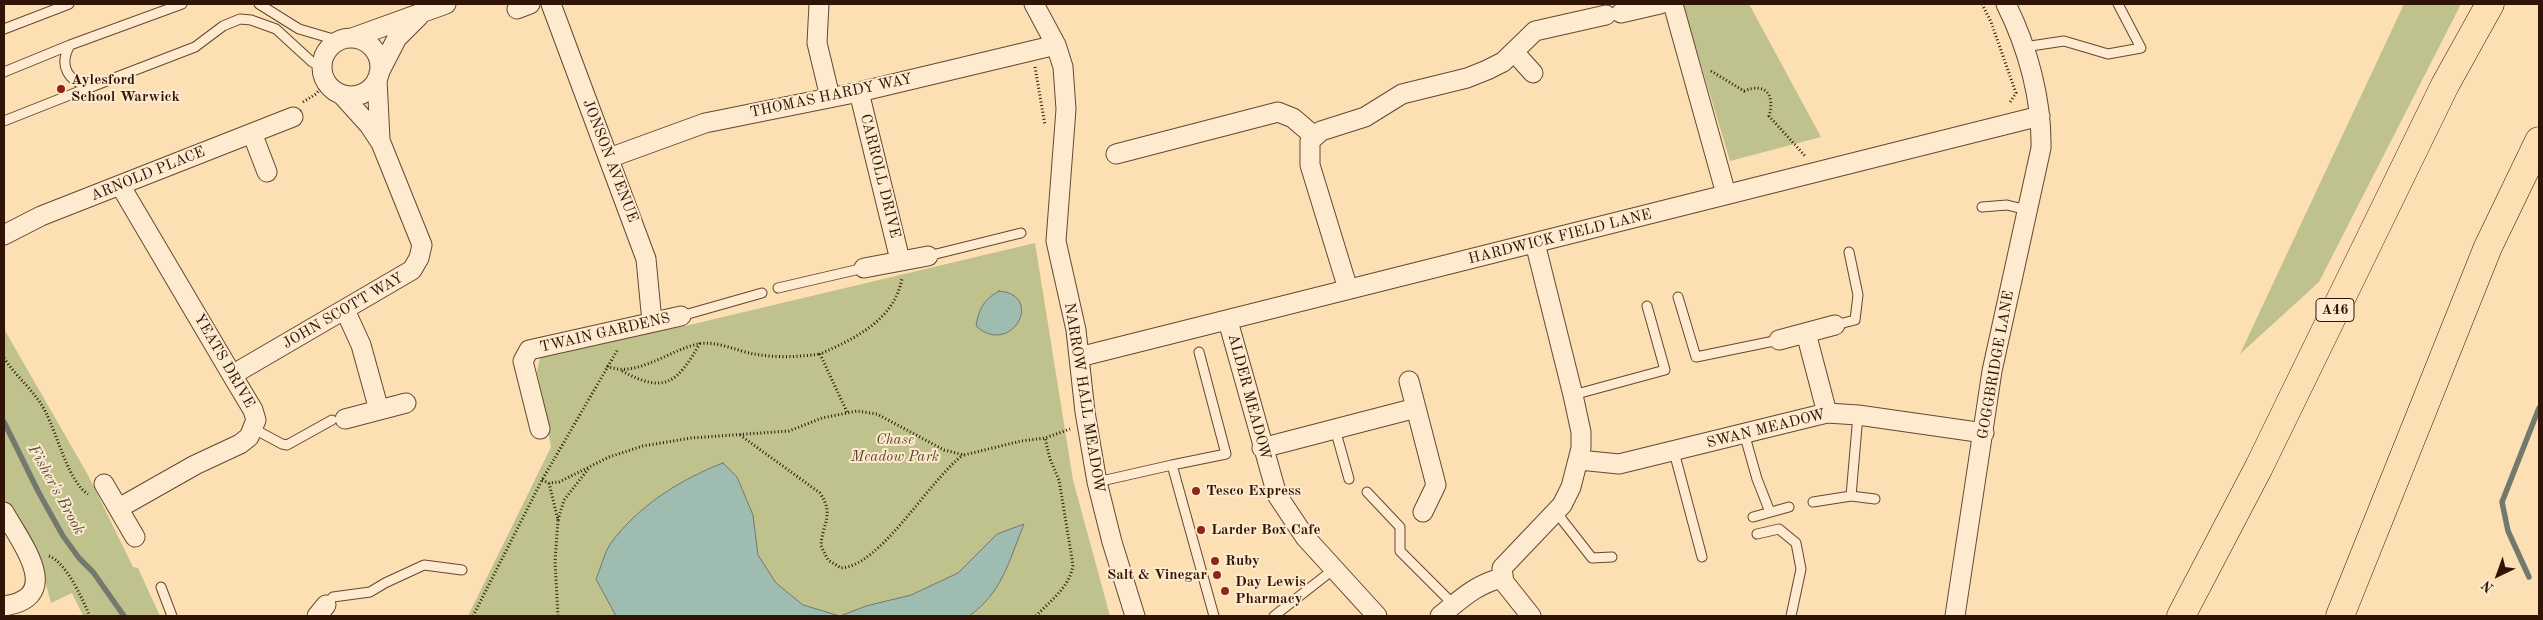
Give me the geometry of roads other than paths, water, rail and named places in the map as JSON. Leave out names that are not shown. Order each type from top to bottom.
[{"type":"highway","name":"A46","points":[[2181,616],[2259,467],[2445,85],[2490,4]]},
{"type":"highway","points":[[2340,616],[2488,247],[2539,141]]},
{"type":"street","points":[[381,143],[369,125],[324,74],[327,51],[346,39],[446,4]]},
{"type":"street","name":"JONSON AVENUE","points":[[551,4],[646,259],[652,322]]},
{"type":"street","points":[[819,4],[817,43],[830,97]]},
{"type":"street","name":"NARROW HALL MEADOW","points":[[1034,4],[1056,45],[1063,67],[1066,109],[1056,241],[1074,322],[1085,412],[1097,482],[1112,542],[1134,616]]},
{"type":"street","points":[[1348,289],[1310,164],[1309,146],[1314,136],[1321,131],[1365,116],[1402,94],[1467,78],[1503,62],[1535,31],[1660,4]]},
{"type":"street","points":[[1673,4],[1726,194]]},
{"type":"street","name":"GOGGBRIDGE LANE","points":[[1955,616],[1996,353],[2041,148],[2040,116],[2024,48],[2006,4]]},
{"type":"street","points":[[341,94],[361,94],[369,90],[397,38],[424,12]]},
{"type":"street","points":[[346,39],[365,42],[372,47],[377,55],[381,143]]},
{"type":"street","name":"THOMAS HARDY WAY","points":[[609,158],[705,123],[859,92],[1056,45]]},
{"type":"street","points":[[1514,52],[1533,73]]},
{"type":"street","name":"CARROLL DRIVE","points":[[859,92],[900,260]]},
{"type":"street","points":[[1116,154],[1278,112],[1293,118],[1314,136]]},
{"type":"street","name":"HARDWICK FIELD LANE","points":[[1079,357],[2040,116]]},
{"type":"street","name":"ARNOLD PLACE","points":[[4,235],[41,216],[293,117]]},
{"type":"street","points":[[252,133],[268,172]]},
{"type":"street","name":"JOHN SCOTT WAY","points":[[232,375],[412,270],[422,252],[422,245],[381,143]]},
{"type":"street","name":"YEATS DRIVE","points":[[120,185],[253,410],[256,420],[254,429],[240,444],[195,465],[111,495],[135,537]]},
{"type":"street","points":[[1531,616],[1509,590],[1502,578],[1502,568],[1556,512],[1571,487],[1579,460],[1581,432],[1534,243]]},
{"type":"street","points":[[864,268],[928,256]]},
{"type":"street","points":[[345,310],[362,345],[378,410]]},
{"type":"street","name":"TWAIN GARDENS","points":[[540,429],[523,361],[529,350],[620,328],[681,316]]},
{"type":"street","name":"ALDER MEADOW","points":[[1228,321],[1262,448],[1273,484],[1284,508],[1305,537],[1376,616]]},
{"type":"street","points":[[1779,340],[1835,325]]},
{"type":"street","points":[[1806,333],[1827,412]]},
{"type":"street","points":[[1409,381],[1436,485],[1423,512]]},
{"type":"street","points":[[339,419],[406,403]]},
{"type":"street","points":[[1262,448],[1416,408]]},
{"type":"street","name":"SWAN MEADOW","points":[[1579,460],[1619,464],[1674,452],[1827,412],[1858,414],[1984,433]]},
{"type":"street","points":[[4,512],[32,562],[36,581],[30,596],[16,604],[4,606]]},
{"type":"street","points":[[1447,610],[1485,582],[1502,578]]},
{"type":"lane","points":[[4,29],[69,4]]},
{"type":"lane","points":[[4,72],[70,45],[182,4]]},
{"type":"lane","points":[[259,4],[299,29],[346,39]]},
{"type":"lane","points":[[2024,48],[2045,42],[2064,41],[2108,54],[2141,48],[2118,4]]},
{"type":"lane","points":[[4,121],[195,47],[223,26],[240,19],[251,20],[276,30],[324,74]]},
{"type":"lane","points":[[70,45],[64,57],[66,72],[76,83],[91,87]]},
{"type":"lane","points":[[1982,207],[2007,206],[2028,210]]},
{"type":"lane","points":[[928,256],[1021,232]]},
{"type":"lane","points":[[1835,325],[1855,320],[1858,295],[1848,252]]},
{"type":"lane","points":[[778,288],[864,268]]},
{"type":"lane","points":[[681,316],[762,293]]},
{"type":"lane","points":[[1678,297],[1696,357],[1779,340]]},
{"type":"lane","points":[[1573,395],[1665,370],[1647,306]]},
{"type":"lane","points":[[1097,482],[1226,454],[1199,352]]},
{"type":"lane","points":[[1851,496],[1858,414]]},
{"type":"lane","points":[[254,429],[282,444],[288,444],[339,419]]},
{"type":"lane","points":[[1335,429],[1348,478]]},
{"type":"lane","points":[[1744,433],[1757,479],[1770,512]]},
{"type":"lane","points":[[1674,452],[1702,557]]},
{"type":"lane","points":[[1172,465],[1214,616]]},
{"type":"lane","points":[[1367,492],[1400,527],[1400,551],[1447,610]]},
{"type":"lane","points":[[1812,502],[1851,496],[1875,499]]},
{"type":"lane","points":[[1753,517],[1789,507]]},
{"type":"lane","points":[[1556,512],[1592,558],[1612,556]]},
{"type":"lane","points":[[1757,534],[1780,529],[1796,543],[1801,569],[1791,616]]},
{"type":"lane","points":[[321,611],[332,598],[370,592],[424,565],[462,570]]},
{"type":"lane","points":[[1274,616],[1334,569]]},
{"type":"lane","points":[[161,587],[172,616]]},
{"type":"waterway","points":[[2529,577],[2508,531],[2502,502],[2539,408]]},
{"type":"waterway","name":"Fisher's Brook","points":[[4,422],[39,493],[63,536],[79,558],[93,572],[124,616]]},
{"type":"place","name":"Aylesford School Warwick","points":[[61,89]]},
{"type":"place","name":"Tesco Express","points":[[1196,491]]},
{"type":"place","name":"Larder Box Cafe","points":[[1201,530]]},
{"type":"place","name":"Ruby","points":[[1215,561]]},
{"type":"place","name":"Salt & Vinegar","points":[[1217,575]]},
{"type":"place","name":"Day Lewis Pharmacy","points":[[1225,591]]},
{"type":"park label","name":"Chase Meadow Park","points":[[895,448]]}]
